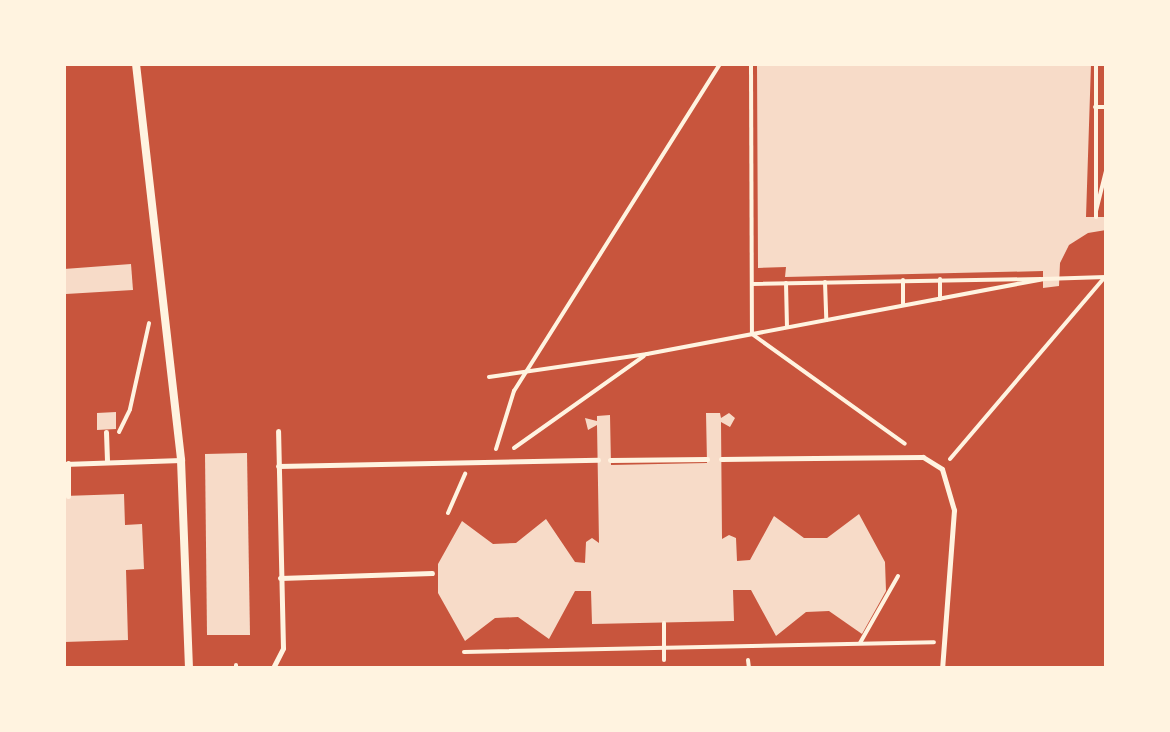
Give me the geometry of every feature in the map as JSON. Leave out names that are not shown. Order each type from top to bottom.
[{"type":"street","points":[[136,64],[181,460],[189,668]]},
{"type":"lane","points":[[273,668],[283,648],[278,431]]},
{"type":"lane","points":[[106,432],[107,462]]},
{"type":"lane","points":[[721,459],[923,457],[942,469],[954,510],[942,668]]},
{"type":"lane","points":[[610,460],[707,459]]},
{"type":"lane","points":[[68,496],[66,464],[181,460]]},
{"type":"lane","points":[[278,466],[598,460]]},
{"type":"lane","points":[[280,578],[432,573]]},
{"type":"path","points":[[492,463],[514,391],[720,64]]},
{"type":"path","points":[[751,64],[752,334]]},
{"type":"path","points":[[1106,64],[1096,64],[1096,214],[1106,171]]},
{"type":"path","points":[[1095,107],[1106,107]]},
{"type":"path","points":[[752,284],[1105,278]]},
{"type":"path","points":[[942,469],[1105,278]]},
{"type":"path","points":[[940,279],[940,299]]},
{"type":"path","points":[[489,377],[647,354],[1043,279]]},
{"type":"path","points":[[903,280],[903,305]]},
{"type":"path","points":[[825,282],[826,320]]},
{"type":"path","points":[[786,283],[787,327]]},
{"type":"path","points":[[107,441],[120,431],[130,409],[145,328],[156,315]]},
{"type":"path","points":[[752,334],[923,457]]},
{"type":"path","points":[[492,463],[647,354]]},
{"type":"path","points":[[448,513],[469,464]]},
{"type":"path","points":[[860,644],[898,576]]},
{"type":"path","points":[[664,623],[664,660]]},
{"type":"path","points":[[464,652],[944,641]]},
{"type":"path","points":[[748,660],[749,668]]},
{"type":"building","points":[[757,64],[1091,64],[1086,217],[1106,217],[1106,230],[1088,233],[1069,245],[1060,263],[1059,286],[1043,288],[1043,271],[785,277],[786,267],[758,268]]},
{"type":"building","points":[[131,264],[133,290],[66,294],[64,269]]},
{"type":"building","points":[[116,412],[116,429],[97,430],[97,413]]},
{"type":"building","points":[[706,413],[720,413],[721,418],[729,413],[735,418],[730,427],[721,422],[722,539],[729,535],[736,538],[737,561],[750,560],[774,516],[804,538],[827,538],[859,514],[885,562],[886,591],[862,634],[829,611],[806,612],[776,636],[751,590],[733,590],[734,621],[592,624],[591,591],[575,591],[549,639],[518,617],[495,618],[465,641],[438,593],[438,564],[462,521],[493,544],[516,543],[546,519],[575,562],[585,563],[586,542],[592,538],[599,543],[597,425],[588,430],[585,418],[597,421],[597,416],[610,415],[611,465],[707,463]]},
{"type":"building","points":[[247,453],[250,635],[207,635],[205,454]]},
{"type":"building","points":[[124,494],[125,525],[142,524],[144,569],[126,570],[128,640],[64,642],[64,496]]}]
